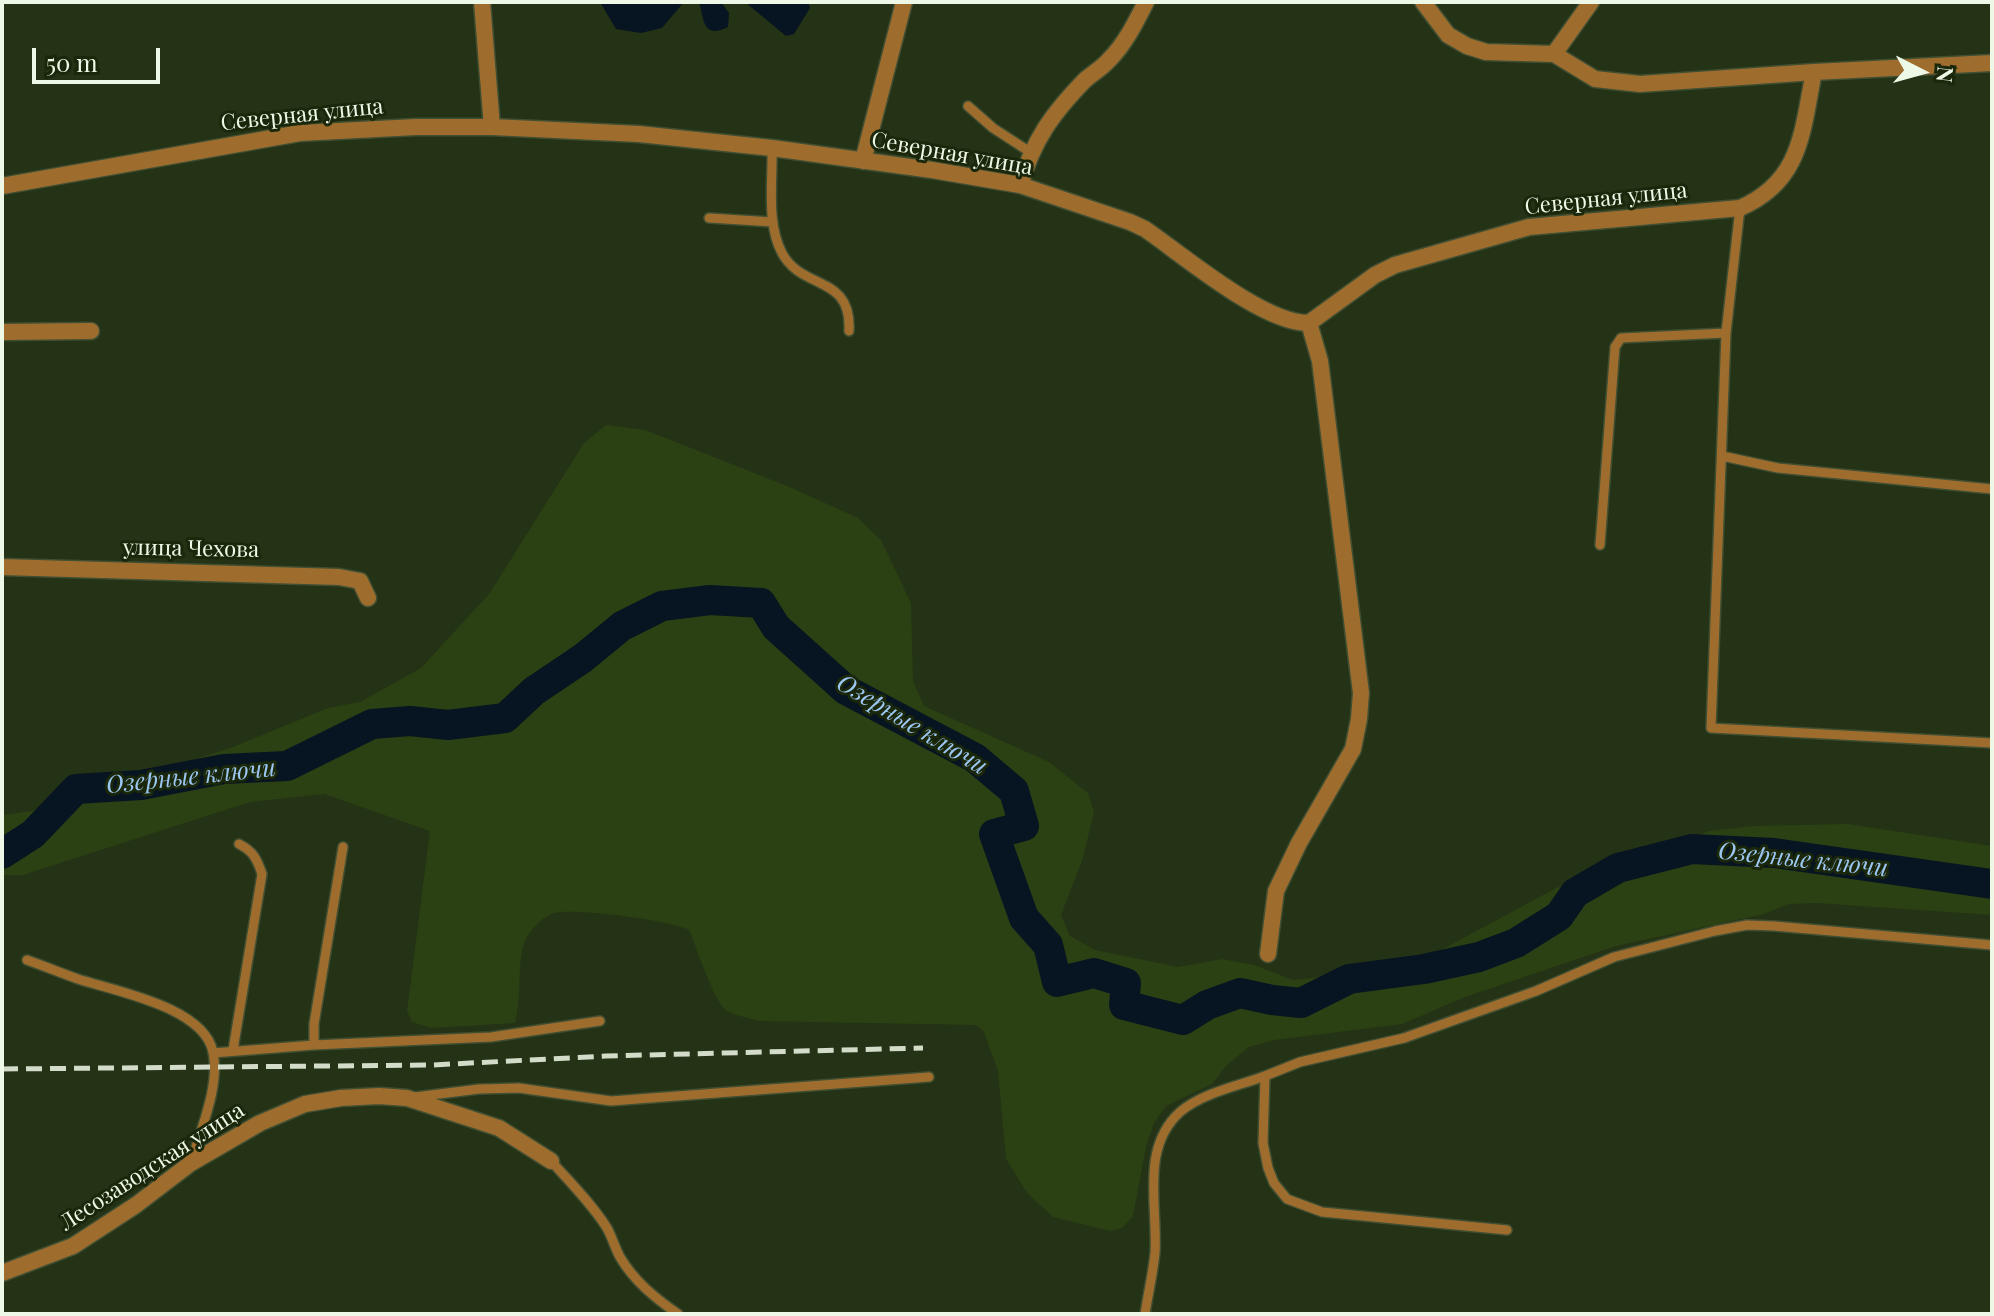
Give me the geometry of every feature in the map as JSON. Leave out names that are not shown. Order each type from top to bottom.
[{"type":"street","points":[[482,2],[492,127]]},
{"type":"street","points":[[863,161],[904,2]]},
{"type":"street","points":[[1020,185],[1030,152],[1049,120],[1086,79],[1110,60],[1133,28],[1146,2]]},
{"type":"street","points":[[1423,2],[1448,35],[1467,46],[1505,53],[1554,54],[1595,79],[1640,84],[1992,63]]},
{"type":"street","points":[[1554,54],[1591,2]]},
{"type":"street","name":"Северная улица","points":[[2,186],[300,133],[492,127],[639,134],[772,148],[1020,185],[1145,229],[1261,310],[1287,321],[1309,323],[1375,275],[1395,265],[1515,231],[1551,224],[1740,208],[1775,187],[1790,165],[1814,72]]},
{"type":"street","points":[[1268,954],[1276,891],[1299,843],[1353,749],[1361,693],[1320,361],[1309,323]]},
{"type":"street","points":[[2,332],[91,331]]},
{"type":"street","name":"улица Чехова","points":[[2,567],[339,577],[360,581],[368,598]]},
{"type":"street","name":"Лесозаводская улица","points":[[2,1273],[73,1246],[136,1205],[191,1163],[260,1123],[305,1104],[341,1098],[407,1098],[499,1128],[551,1161]]},
{"type":"lane","points":[[968,106],[993,128],[1030,152]]},
{"type":"lane","points":[[772,148],[773,222],[777,242],[794,270],[834,289],[845,301],[850,315],[849,331]]},
{"type":"lane","points":[[1740,208],[1726,333],[1711,728],[1992,743]]},
{"type":"lane","points":[[709,218],[773,222]]},
{"type":"lane","points":[[1600,545],[1615,347],[1621,338],[1726,333]]},
{"type":"lane","points":[[1722,456],[1778,468],[1992,489]]},
{"type":"lane","points":[[233,1050],[262,874],[251,850],[239,844]]},
{"type":"lane","points":[[314,1045],[314,1024],[343,847]]},
{"type":"lane","points":[[1145,1314],[1155,1253],[1153,1173],[1159,1141],[1178,1114],[1193,1102],[1300,1062],[1404,1038],[1536,991],[1614,957],[1736,927],[1774,926],[1992,945]]},
{"type":"lane","points":[[27,960],[141,996],[183,1017],[208,1037],[213,1053],[210,1097],[191,1163]]},
{"type":"lane","points":[[213,1053],[491,1037],[600,1021]]},
{"type":"lane","points":[[1265,1076],[1263,1143],[1274,1183],[1287,1199],[1322,1212],[1507,1230]]},
{"type":"lane","points":[[407,1098],[479,1089],[519,1088],[611,1101],[929,1077]]},
{"type":"lane","points":[[551,1161],[607,1228],[620,1257],[635,1277],[678,1314]]},
{"type":"green space","points":[[606,425],[645,430],[792,488],[858,518],[881,540],[911,603],[913,681],[924,706],[1049,762],[1088,793],[1094,812],[1083,858],[1061,915],[1070,936],[1095,950],[1178,967],[1222,959],[1254,965],[1293,980],[1340,975],[1430,956],[1556,888],[1709,831],[1754,826],[1848,824],[1992,846],[1992,915],[1816,903],[1789,904],[1764,914],[1616,946],[1465,997],[1402,1024],[1274,1040],[1249,1047],[1226,1066],[1212,1084],[1166,1106],[1154,1123],[1146,1147],[1133,1216],[1122,1228],[1110,1231],[1053,1217],[1027,1193],[1006,1159],[998,1071],[984,1032],[976,1025],[759,1021],[734,1014],[727,1011],[717,998],[689,930],[678,926],[601,914],[554,913],[536,925],[524,943],[515,1023],[431,1028],[412,1022],[407,1011],[430,831],[324,794],[250,802],[23,875],[2,875],[2,815],[32,811],[114,771],[162,770],[233,747],[328,708],[360,702],[421,668],[489,594],[584,443]]},
{"type":"water","points":[[600,2],[684,2],[662,28],[641,33],[616,29]]},
{"type":"water","points":[[699,2],[721,2],[729,13],[728,27],[713,31],[709,29]]},
{"type":"water","points":[[745,2],[808,2],[810,8],[794,34],[786,36]]},
{"type":"waterway","name":"Озерные ключи","points":[[2,854],[33,834],[76,789],[141,785],[224,769],[287,766],[372,724],[410,721],[448,725],[505,718],[534,691],[583,658],[622,626],[662,606],[710,600],[761,603],[776,627],[846,690],[975,758],[1014,791],[1024,826],[994,834],[1024,918],[1048,945],[1057,982],[1094,973],[1126,983],[1124,1005],[1183,1020],[1207,1005],[1240,993],[1301,1003],[1349,979],[1424,969],[1479,957],[1516,943],[1559,916],[1575,893],[1618,868],[1692,849],[1774,853],[1992,884]]},
{"type":"railway","points":[[2,1069],[433,1065],[606,1056],[923,1048]]}]
